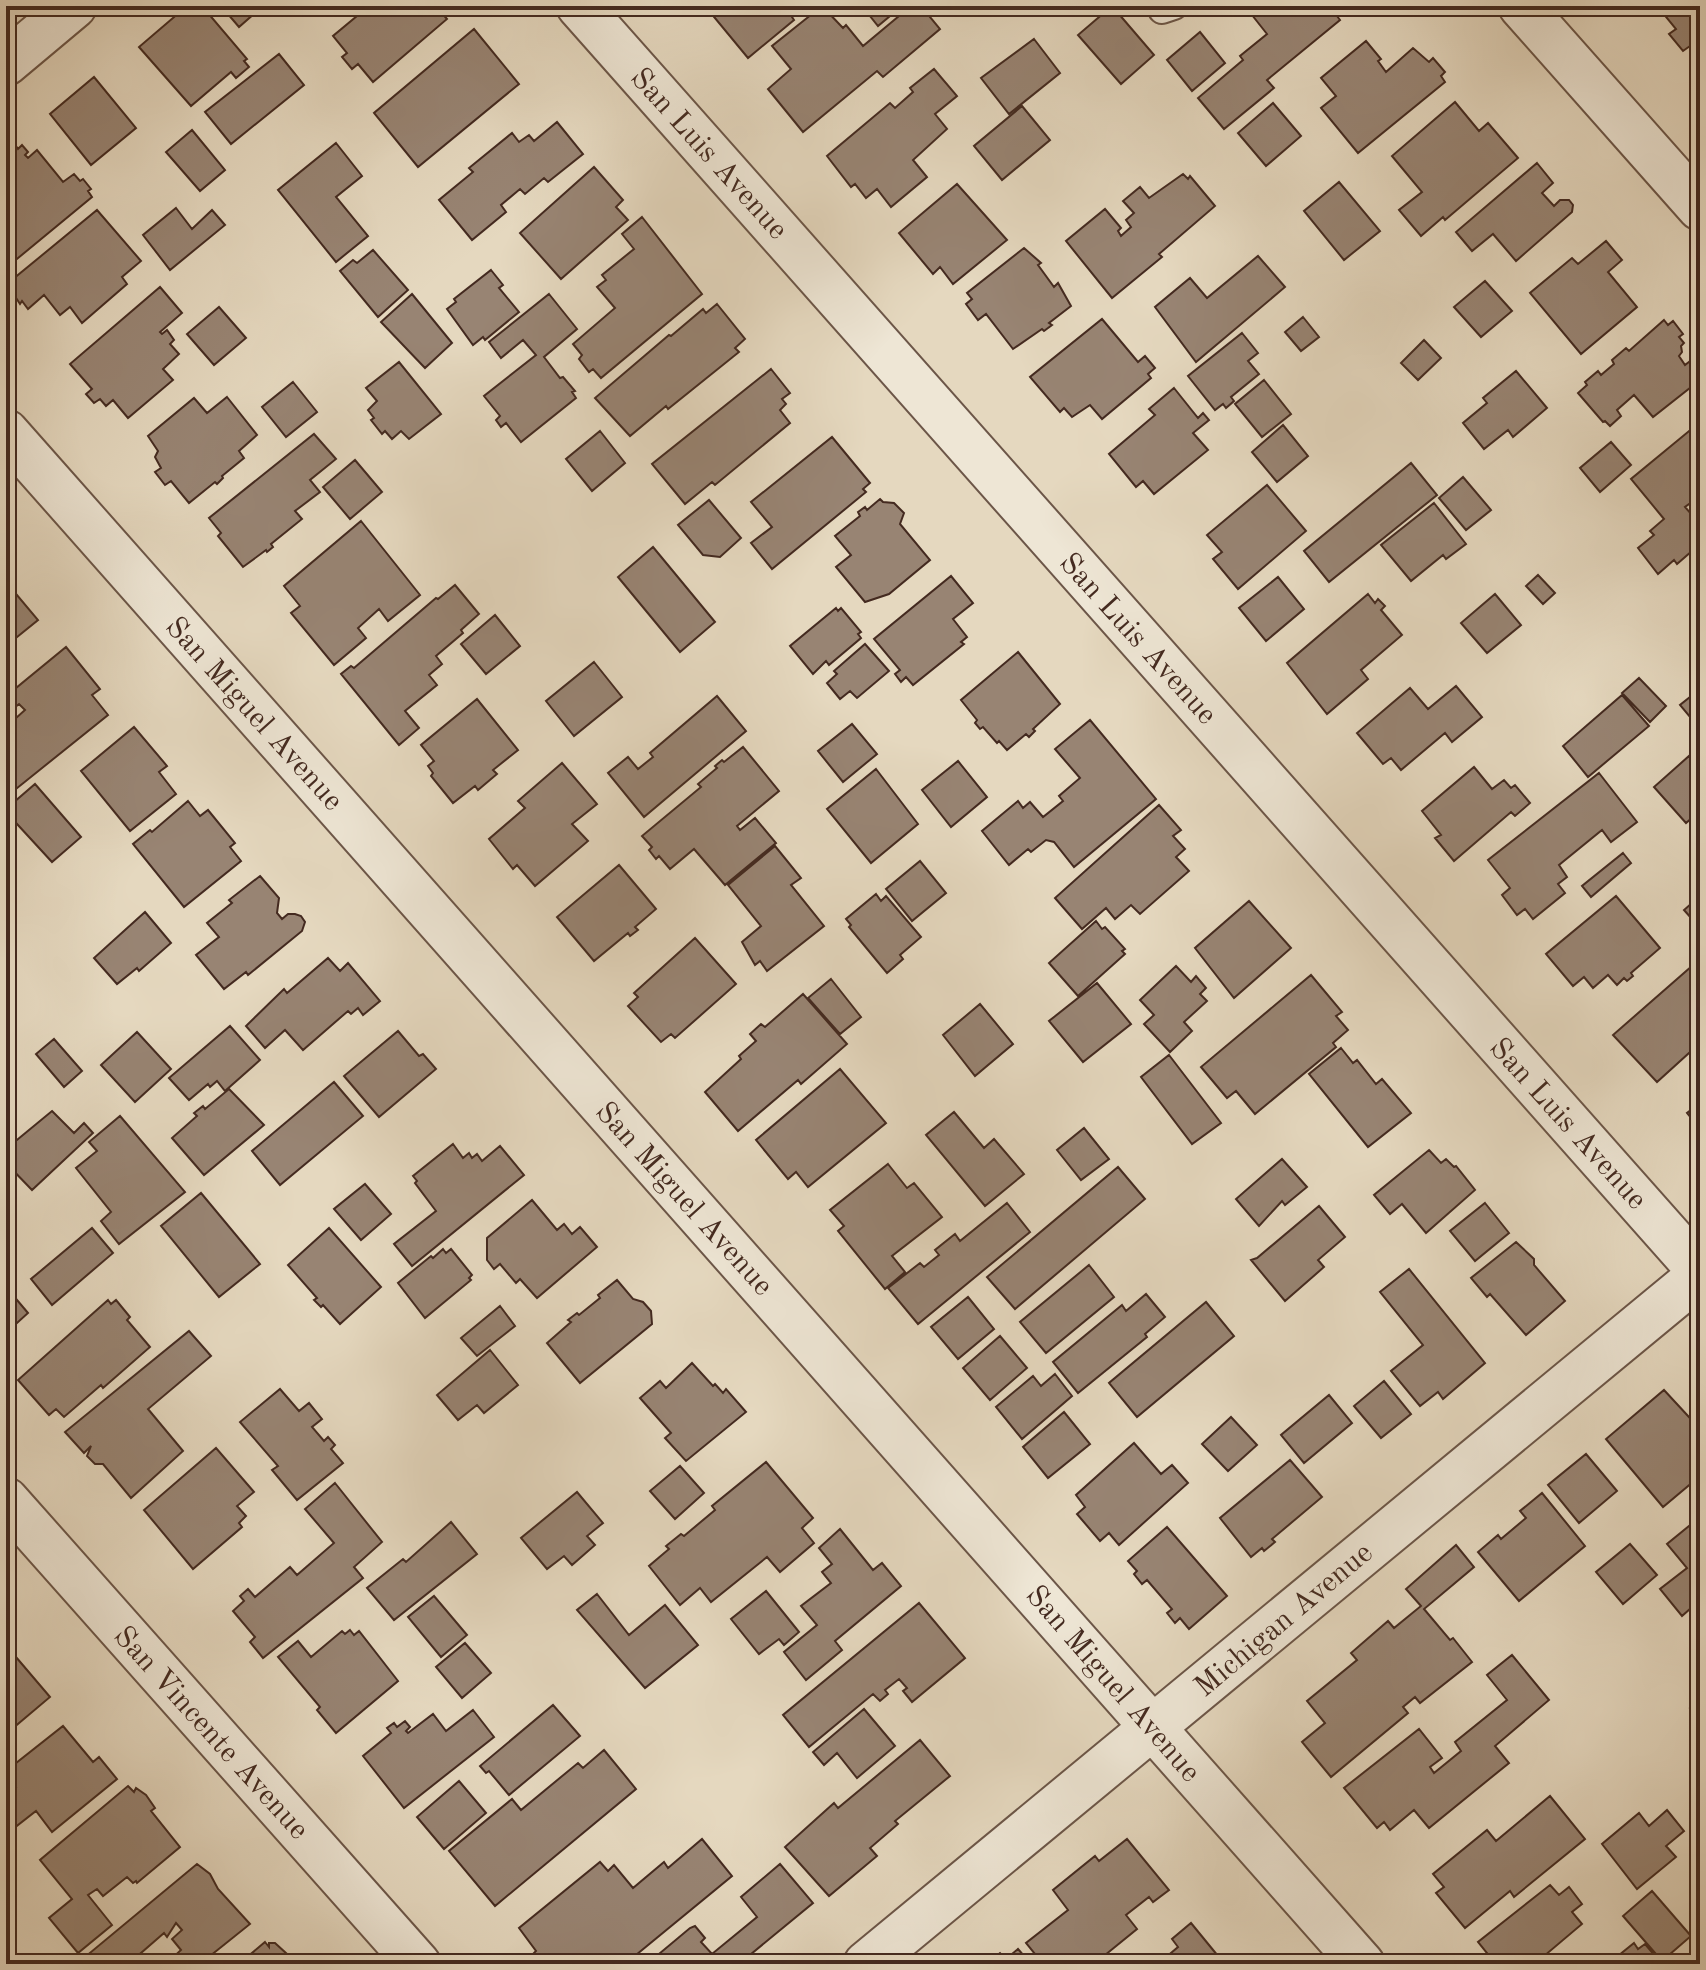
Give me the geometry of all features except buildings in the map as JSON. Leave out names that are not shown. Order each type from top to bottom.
[{"type":"street","points":[[6,63],[74,6]]},
{"type":"street","name":"San Luis Avenue","points":[[579,6],[1700,1273]]},
{"type":"street","points":[[1521,6],[1700,208]]},
{"type":"street","name":"San Miguel Avenue","points":[[6,432],[1362,1964]]},
{"type":"street","name":"Michigan Avenue","points":[[866,1964],[1700,1273]]},
{"type":"street","name":"San Vincente Avenue","points":[[6,1500],[418,1964]]}]
